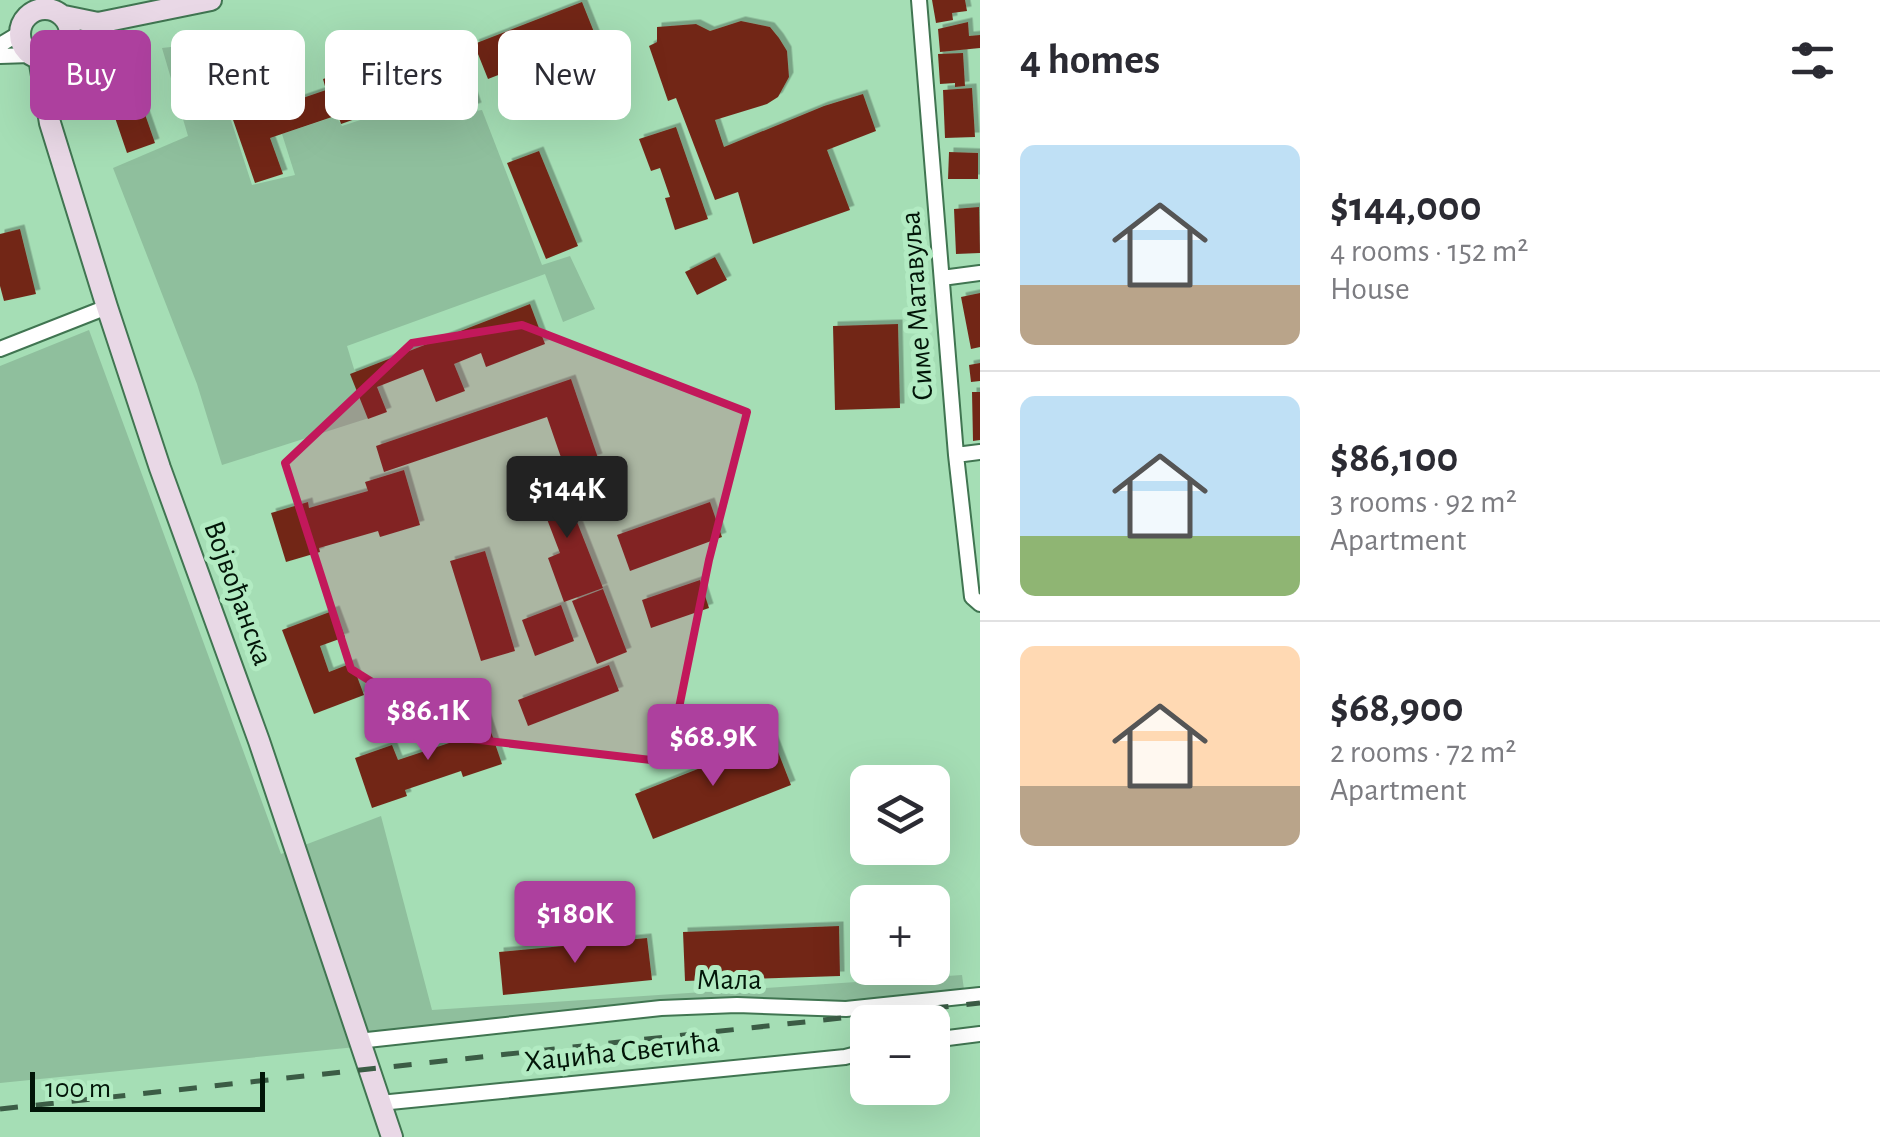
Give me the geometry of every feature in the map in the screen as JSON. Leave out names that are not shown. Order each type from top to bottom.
[{"type":"street","points":[[17,0],[22,45],[30,48]]},
{"type":"street","points":[[87,30],[98,23],[211,0]]},
{"type":"street","name":"Симе Матавуља","points":[[920,0],[956,455],[972,597],[980,604]]},
{"type":"street","points":[[52,8],[71,30]]},
{"type":"street","points":[[0,46],[34,11],[52,8],[98,23]]},
{"type":"street","points":[[0,56],[30,55]]},
{"type":"street","name":"Војвођанска","points":[[50,120],[160,468],[259,741],[392,1137]]},
{"type":"street","points":[[942,278],[980,273]]},
{"type":"street","points":[[0,349],[107,307]]},
{"type":"street","points":[[956,455],[980,452]]},
{"type":"street","name":"Мала","points":[[358,1041],[661,1008],[846,1009],[980,994]]},
{"type":"street","points":[[950,1038],[980,1034]]},
{"type":"street","name":"Хаџића Светића","points":[[380,1103],[850,1056]]},
{"type":"highlighted area","points":[[522,325],[747,412],[709,560],[668,762],[462,738],[351,669],[285,463],[412,343]]},
{"type":"green space","points":[[171,47],[171,78],[162,48]]},
{"type":"green space","points":[[482,110],[542,265],[570,256],[595,309],[563,322],[545,274],[347,346],[369,418],[222,465],[197,384],[113,168],[188,136],[183,120],[231,120],[252,185],[295,175],[282,134],[325,120],[338,120],[342,126],[360,120],[478,120],[478,111]]},
{"type":"green space","points":[[89,330],[281,854],[381,816],[432,1010],[850,982],[950,985],[950,976],[962,975],[965,997],[905,1004],[782,1004],[0,1083],[0,366]]},
{"type":"building","points":[[932,0],[965,0],[967,11],[952,13],[953,20],[936,23]]},
{"type":"building","points":[[582,2],[593,30],[510,30]]},
{"type":"building","points":[[741,21],[770,27],[787,51],[789,77],[778,97],[767,104],[715,120],[724,147],[863,94],[876,131],[827,150],[850,210],[753,244],[738,192],[715,200],[676,98],[668,101],[649,46],[657,42],[657,27],[696,24],[710,31]]},
{"type":"building","points":[[968,22],[969,36],[980,35],[980,48],[940,52],[938,29]]},
{"type":"building","points":[[498,35],[498,75],[488,79],[478,54],[478,42]]},
{"type":"building","points":[[963,53],[965,86],[940,84],[938,54]]},
{"type":"building","points":[[972,88],[975,137],[945,138],[943,90]]},
{"type":"building","points":[[325,90],[325,119],[270,138],[283,174],[255,183],[233,120],[305,120],[305,97]]},
{"type":"building","points":[[116,120],[147,120],[155,143],[127,153]]},
{"type":"building","points":[[676,127],[708,219],[675,230],[660,168],[651,171],[639,139]]},
{"type":"building","points":[[539,151],[578,246],[546,259],[507,163]]},
{"type":"building","points":[[949,152],[978,153],[978,179],[948,179]]},
{"type":"building","points":[[979,207],[980,253],[956,254],[954,209]]},
{"type":"building","points":[[20,229],[36,294],[4,301],[0,286],[0,234]]},
{"type":"building","points":[[715,257],[727,280],[697,295],[685,272]]},
{"type":"building","points":[[980,293],[980,347],[971,349],[961,297]]},
{"type":"building","points":[[530,304],[545,344],[486,367],[481,353],[454,364],[465,391],[436,402],[423,369],[377,387],[387,412],[368,419],[350,374]]},
{"type":"building","points":[[898,324],[900,408],[835,410],[833,326]]},
{"type":"building","points":[[980,363],[980,381],[971,382],[969,365]]},
{"type":"building","points":[[571,379],[598,458],[565,469],[547,417],[384,472],[376,446]]},
{"type":"building","points":[[972,392],[980,392],[980,440],[973,441]]},
{"type":"building","points":[[404,470],[420,525],[380,537],[378,531],[286,562],[271,513],[308,502],[309,508],[368,491],[365,482]]},
{"type":"building","points":[[557,471],[603,588],[564,602],[548,558],[560,553],[532,480]]},
{"type":"building","points":[[710,502],[722,537],[630,571],[617,535]]},
{"type":"building","points":[[485,551],[515,651],[481,661],[450,561]]},
{"type":"building","points":[[700,580],[709,608],[651,628],[642,600]]},
{"type":"building","points":[[603,589],[627,652],[597,664],[572,601]]},
{"type":"building","points":[[561,605],[574,641],[535,656],[522,620]]},
{"type":"building","points":[[335,610],[345,637],[320,646],[329,672],[352,663],[364,695],[314,714],[282,630]]},
{"type":"building","points":[[609,665],[619,691],[528,726],[518,700]]},
{"type":"building","points":[[486,717],[502,764],[463,777],[461,771],[405,790],[407,796],[372,808],[355,758],[392,745],[398,760],[458,740],[454,728]]},
{"type":"building","points":[[773,739],[791,785],[653,839],[635,794]]},
{"type":"building","points":[[839,926],[840,976],[685,981],[683,932]]},
{"type":"building","points":[[647,938],[652,980],[503,995],[499,952]]},
{"type":"railway","points":[[0,1109],[980,1003]]}]
